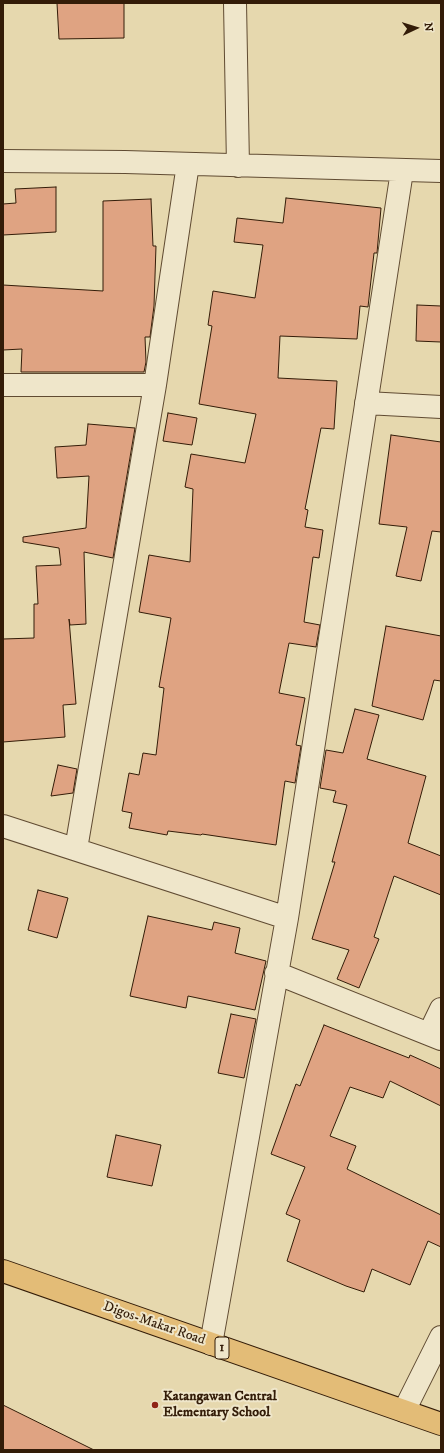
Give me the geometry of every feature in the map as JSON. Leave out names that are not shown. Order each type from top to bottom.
[{"type":"highway","name":"Digos-Makar Road","points":[[3,1271],[441,1424]]},
{"type":"street","points":[[235,3],[238,166]]},
{"type":"street","points":[[3,161],[188,164],[441,171]]},
{"type":"street","points":[[76,849],[155,385],[188,164]]},
{"type":"street","points":[[211,1344],[287,918],[402,171]]},
{"type":"street","points":[[3,385],[155,385]]},
{"type":"street","points":[[366,402],[441,407]]},
{"type":"street","points":[[3,826],[287,918]]},
{"type":"street","points":[[276,973],[435,1037],[441,1009]]},
{"type":"street","points":[[404,1411],[441,1337]]},
{"type":"building","points":[[57,3],[124,3],[124,38],[59,39]]},
{"type":"building","points":[[56,187],[56,232],[3,235],[3,204],[16,203],[15,189]]},
{"type":"building","points":[[286,198],[381,208],[377,253],[374,253],[368,307],[360,306],[357,339],[280,336],[278,378],[337,381],[334,429],[321,428],[305,509],[308,510],[305,527],[323,530],[319,558],[313,557],[304,622],[320,625],[316,647],[289,643],[279,693],[305,698],[296,745],[301,746],[295,783],[285,781],[276,845],[202,834],[168,831],[167,835],[129,828],[132,813],[122,811],[129,773],[139,775],[143,753],[156,755],[164,688],[159,687],[171,618],[139,612],[149,555],[190,562],[193,489],[185,487],[191,454],[245,463],[256,414],[199,404],[212,326],[208,325],[213,291],[255,298],[263,245],[234,242],[237,218],[283,223]]},
{"type":"building","points":[[151,199],[153,246],[156,246],[154,306],[150,337],[145,337],[146,362],[144,372],[21,372],[22,349],[3,350],[3,285],[103,291],[103,201]]},
{"type":"building","points":[[417,305],[441,306],[441,342],[416,341]]},
{"type":"building","points":[[168,413],[197,418],[192,445],[163,441]]},
{"type":"building","points":[[88,424],[135,428],[113,558],[84,552],[86,624],[70,625],[69,619],[76,704],[63,705],[65,737],[3,742],[3,639],[34,638],[34,604],[38,604],[36,566],[61,565],[59,548],[23,542],[23,537],[86,528],[89,476],[57,478],[55,447],[86,445]]},
{"type":"building","points":[[391,435],[441,442],[441,532],[432,531],[421,581],[396,576],[407,527],[379,524]]},
{"type":"building","points":[[386,626],[441,636],[441,681],[434,680],[423,720],[372,706]]},
{"type":"building","points":[[355,709],[379,715],[367,759],[426,776],[408,843],[441,856],[441,895],[394,876],[374,937],[379,939],[359,988],[337,979],[349,950],[312,939],[335,862],[332,862],[347,805],[333,802],[336,791],[320,788],[326,750],[343,753]]},
{"type":"building","points":[[58,765],[77,769],[73,793],[51,796]]},
{"type":"building","points":[[38,890],[68,898],[57,938],[28,930]]},
{"type":"building","points":[[148,916],[212,930],[214,922],[240,928],[235,953],[266,961],[255,1010],[188,996],[186,1008],[130,996]]},
{"type":"building","points":[[231,1014],[256,1019],[244,1078],[218,1073]]},
{"type":"building","points":[[324,1025],[409,1058],[410,1055],[441,1069],[441,1106],[390,1081],[383,1098],[350,1087],[330,1136],[356,1146],[347,1169],[441,1215],[441,1247],[428,1241],[410,1285],[372,1269],[364,1292],[287,1261],[300,1220],[286,1214],[305,1167],[271,1154],[296,1084],[300,1086]]},
{"type":"building","points":[[116,1135],[161,1145],[152,1186],[107,1177]]},
{"type":"building","points":[[3,1405],[94,1450],[3,1450]]},
{"type":"place","name":"Katangawan Central Elementary School","points":[[155,1405]]}]
